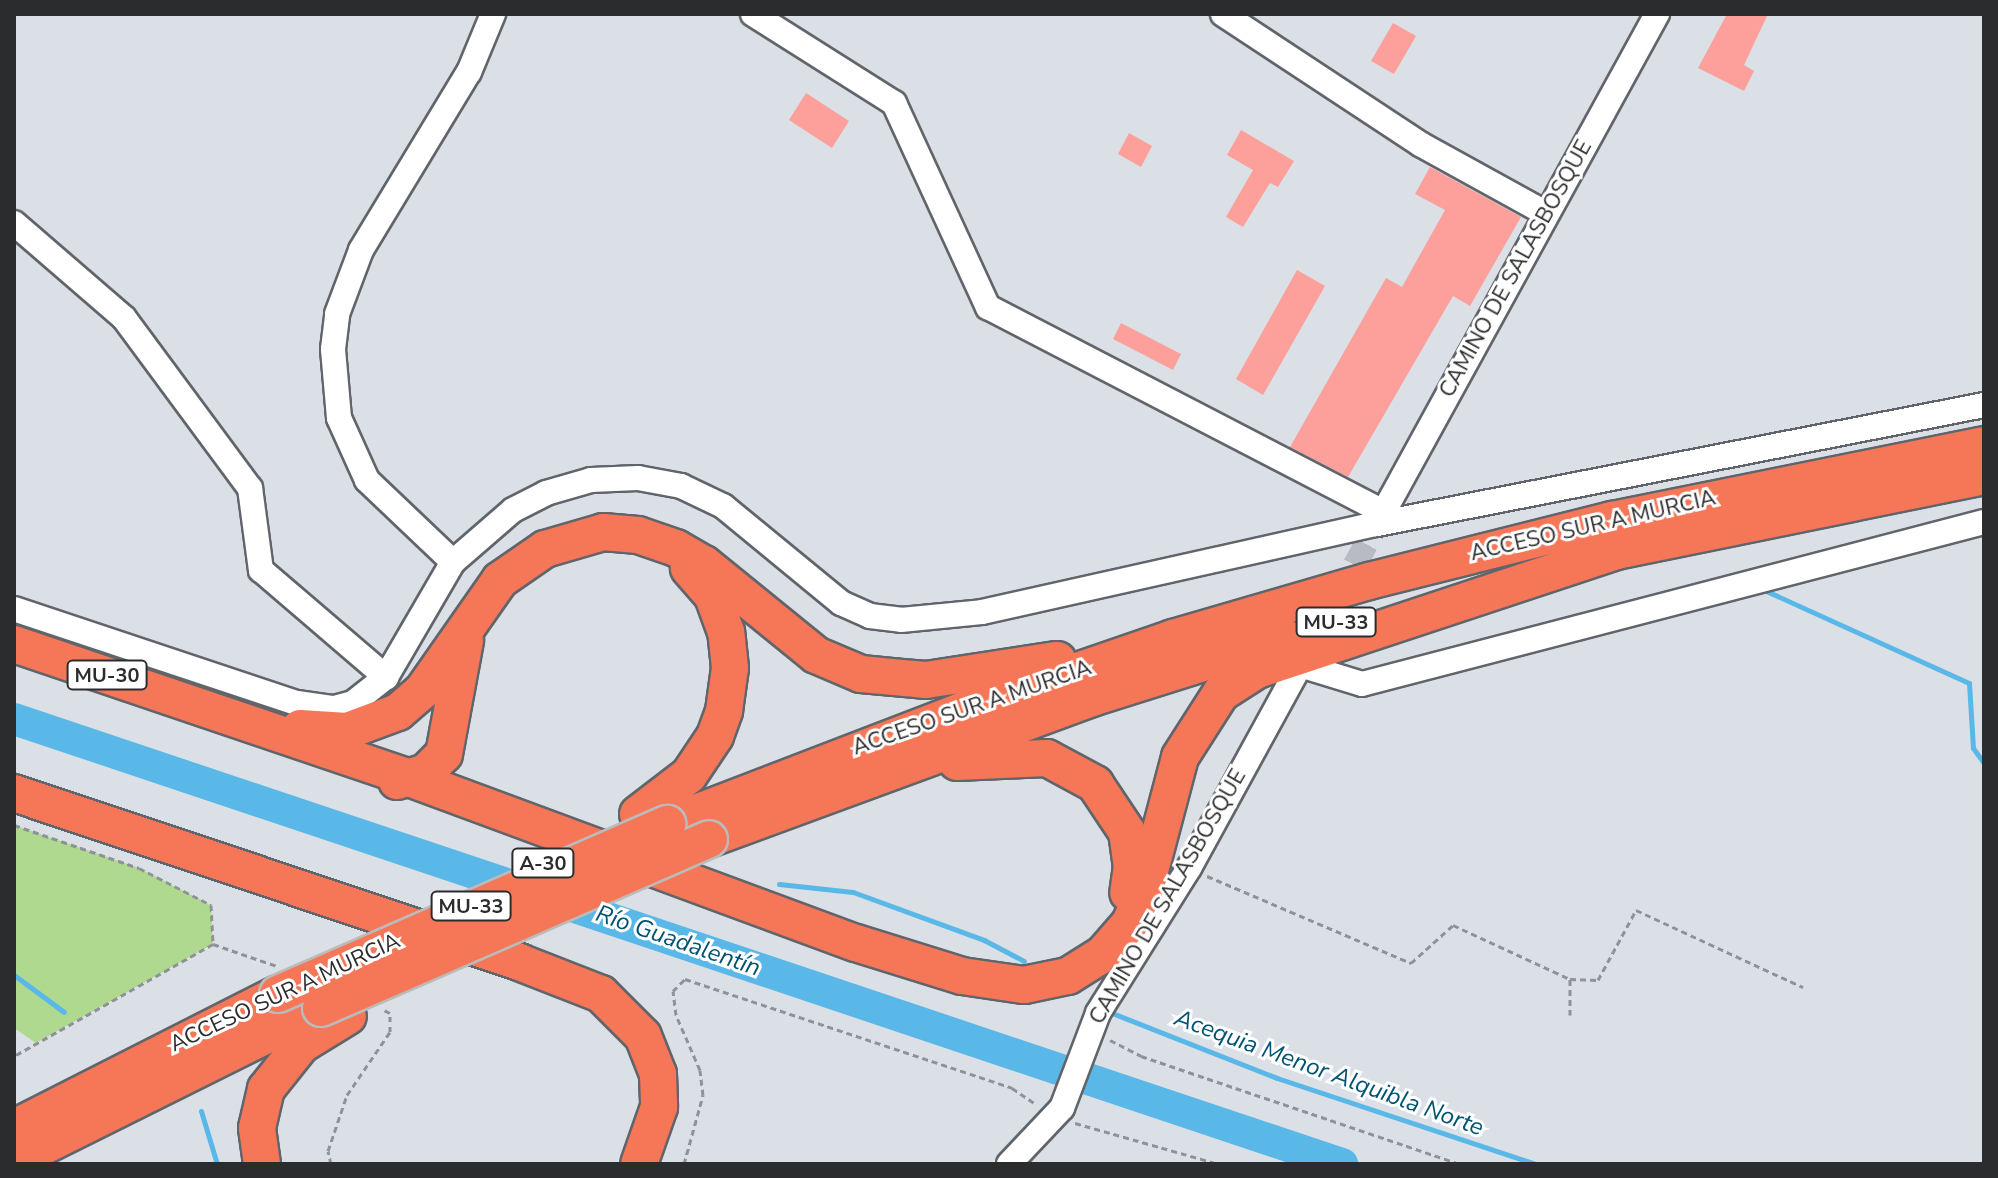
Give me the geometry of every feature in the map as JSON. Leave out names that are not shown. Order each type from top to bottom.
[{"type":"highway","name":"ACCESO SUR A MURCIA","points":[[14,1128],[278,994],[652,819],[1173,638],[1508,544],[1984,445]]},
{"type":"highway","name":"ACCESO SUR A MURCIA","points":[[14,1161],[335,1012],[589,889],[793,806],[1092,698],[1277,640],[1622,549],[1984,476]]},
{"type":"highway","points":[[197,717],[347,731],[380,721],[423,690],[481,602],[500,580],[545,549],[584,534],[638,535],[704,564],[816,655],[871,676],[926,680],[1173,638]]},
{"type":"highway","points":[[638,535],[688,567],[713,596],[726,632],[730,668],[724,711],[702,757],[652,819]]},
{"type":"highway","points":[[197,717],[962,976],[1024,985],[1068,976],[1103,954],[1130,923],[1146,886],[1180,757],[1221,693],[1257,670],[1622,549]]},
{"type":"highway","points":[[412,779],[437,762],[449,744],[458,660],[481,602]]},
{"type":"highway","name":"MU-30","points":[[14,644],[197,717]]},
{"type":"highway","name":"MU-30","points":[[14,669],[197,717]]},
{"type":"highway","points":[[197,717],[384,781],[412,779],[737,901]]},
{"type":"highway","points":[[793,806],[974,758],[1047,758],[1079,772],[1109,799],[1123,824],[1130,847],[1131,883],[1112,930],[1068,976]]},
{"type":"highway","points":[[14,793],[519,962],[601,994],[643,1036],[658,1074],[659,1107],[639,1164]]},
{"type":"highway","points":[[262,1164],[257,1128],[266,1089],[301,1045],[335,1012]]},
{"type":"street","points":[[453,562],[367,480],[339,418],[333,349],[337,314],[361,250],[469,72],[493,14]]},
{"type":"street","points":[[753,14],[894,103],[988,307],[1380,518]]},
{"type":"street","points":[[1223,14],[1420,144],[1545,213]]},
{"type":"street","name":"CAMINO DE SALASBOSQUE","points":[[1380,518],[1657,14]]},
{"type":"street","points":[[14,223],[124,318],[250,488],[261,570],[386,677]]},
{"type":"street","points":[[14,609],[297,703],[334,708],[353,703],[386,677],[453,562],[513,510],[546,493],[591,480],[638,478],[681,486],[723,506],[841,603],[870,616],[901,620],[982,612],[1380,518],[1984,405]]},
{"type":"street","name":"CAMINO DE SALASBOSQUE","points":[[1009,1164],[1059,1113],[1090,1032],[1189,868],[1300,665],[1362,684],[1984,522]]},
{"type":"path","points":[[14,825],[139,868],[211,905],[213,944],[14,1056]]},
{"type":"path","points":[[1189,868],[1411,963],[1453,925],[1570,979],[1598,980],[1636,910],[1803,987]]},
{"type":"path","points":[[684,1164],[703,1095],[700,1070],[676,1015],[673,991],[685,979],[1012,1088],[1059,1113],[1219,1164]]},
{"type":"path","points":[[1570,979],[1570,1015]]},
{"type":"path","points":[[1090,1032],[1141,1056],[1460,1164]]},
{"type":"green space","points":[[14,825],[139,868],[211,905],[213,944],[36,1043],[14,1028]]},
{"type":"building","points":[[1727,14],[1768,14],[1744,65],[1754,71],[1744,91],[1698,68]]},
{"type":"building","points":[[1393,23],[1416,36],[1394,74],[1371,61]]},
{"type":"building","points":[[806,93],[849,121],[832,148],[789,120]]},
{"type":"building","points":[[1241,130],[1294,161],[1278,187],[1270,183],[1243,227],[1226,217],[1253,170],[1227,155]]},
{"type":"building","points":[[1129,133],[1152,146],[1141,167],[1118,154]]},
{"type":"building","points":[[1430,167],[1521,217],[1470,306],[1453,296],[1348,477],[1290,447],[1386,278],[1402,287],[1445,210],[1415,194]]},
{"type":"building","points":[[1297,270],[1325,286],[1263,395],[1236,379]]},
{"type":"building","points":[[1121,323],[1181,354],[1173,370],[1113,339]]},
{"type":"waterway","points":[[1764,590],[1969,683],[1973,748],[1984,763]]},
{"type":"waterway","name":"Río Guadalentín","points":[[14,719],[1342,1164]]},
{"type":"waterway","name":"Acequia Menor Alquibla Norte","points":[[779,884],[853,892],[984,940],[1024,961]]},
{"type":"waterway","points":[[14,975],[64,1012]]},
{"type":"waterway","name":"Acequia Menor Alquibla Norte","points":[[1112,1013],[1277,1078],[1535,1164]]},
{"type":"waterway","points":[[201,1111],[217,1164]]},
{"type":"tunnel","points":[[1303,660],[1377,524]]}]
